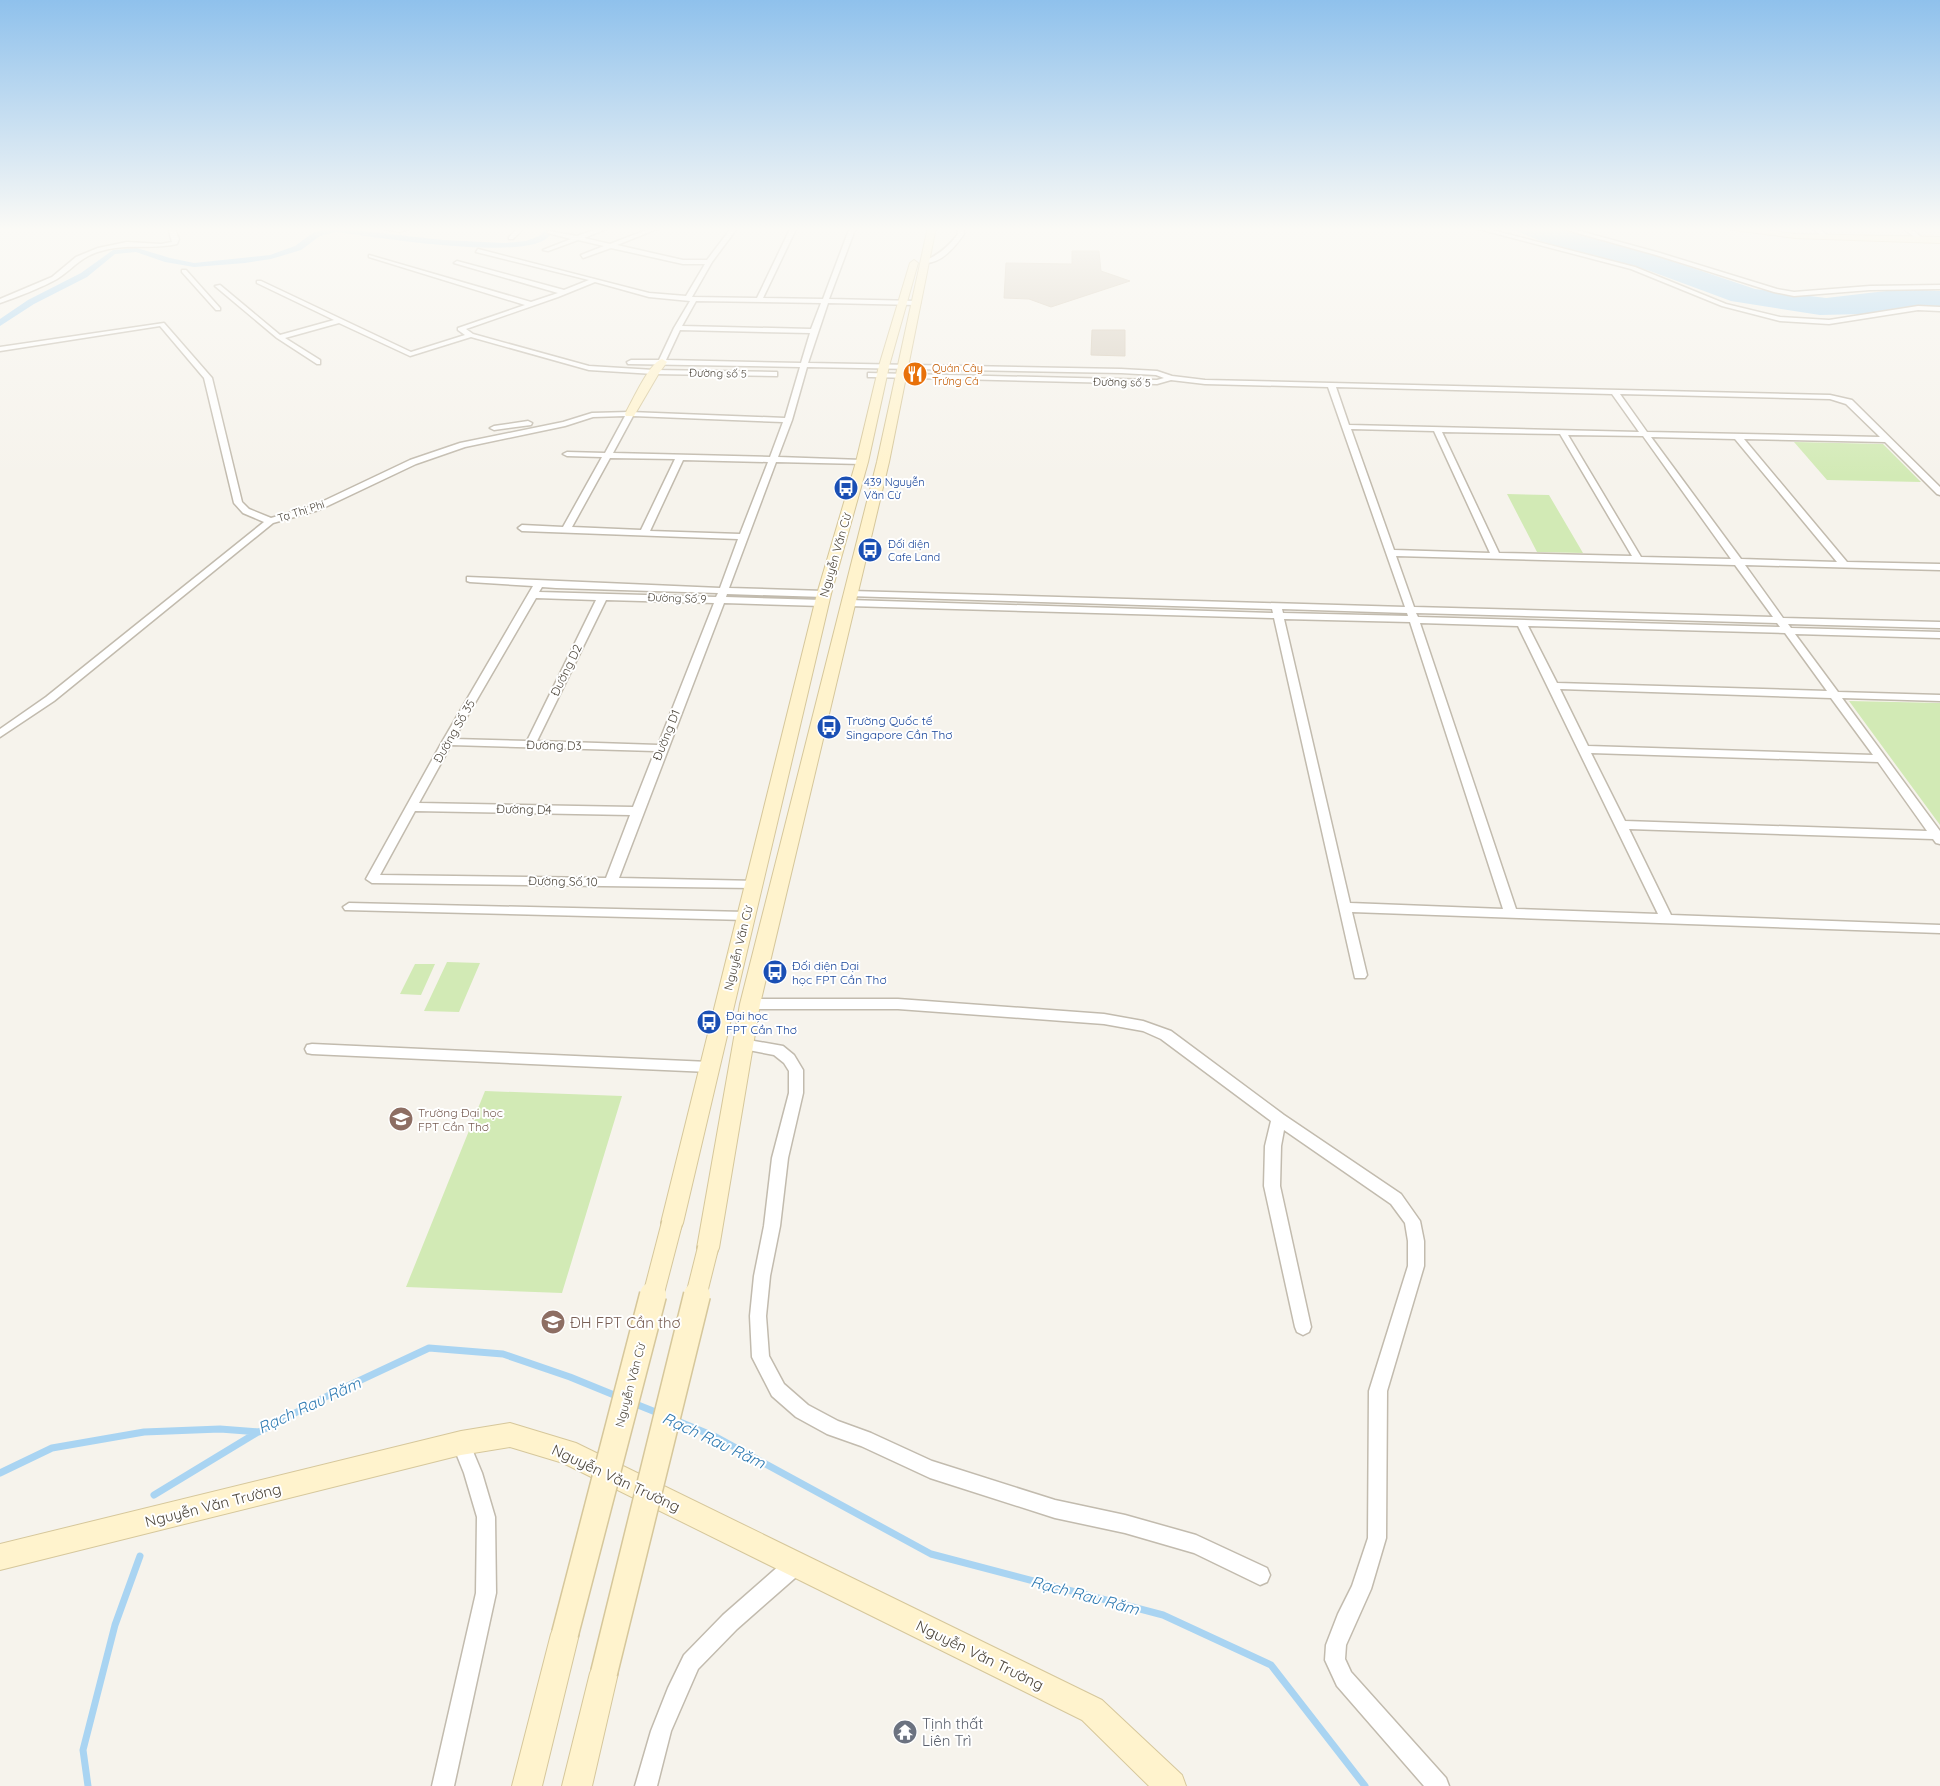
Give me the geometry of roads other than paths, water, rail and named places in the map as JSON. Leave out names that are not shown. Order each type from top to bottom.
[{"type":"main road","name":"Nguyễn Văn Cừ","points":[[527,1786],[672,1223],[823,598],[862,462],[883,371],[907,310]]},
{"type":"main road","name":"Nguyễn Văn Cừ","points":[[577,1786],[708,1248],[750,1004],[883,462],[902,372],[909,310]]},
{"type":"main road","points":[[630,414],[654,372],[662,362]]},
{"type":"main road","points":[[862,462],[883,462]]},
{"type":"main road","points":[[823,598],[850,599]]},
{"type":"main road","points":[[754,884],[779,885]]},
{"type":"main road","name":"Nguyễn Văn Trường","points":[[0,1557],[461,1443],[510,1435],[566,1452],[1092,1710],[1171,1786]]},
{"type":"street","points":[[232,310],[279,337],[317,362]]},
{"type":"street","points":[[317,310],[410,354],[471,336]]},
{"type":"street","points":[[471,336],[460,329],[512,310]]},
{"type":"street","points":[[662,362],[685,310]]},
{"type":"street","name":"Đường D1","points":[[611,882],[788,420],[814,331],[822,310]]},
{"type":"street","points":[[1745,310],[1780,319],[1828,322],[1903,310]]},
{"type":"street","points":[[279,337],[339,321]]},
{"type":"street","points":[[0,348],[162,324],[208,378],[238,503],[246,511],[270,521]]},
{"type":"street","points":[[677,328],[814,331]]},
{"type":"street","name":"Đường số 5","points":[[471,336],[578,366],[610,370],[783,374]]},
{"type":"street","name":"Đường số 5","points":[[631,362],[1157,382],[1171,378],[1205,382],[1332,386],[1830,397],[1844,400],[1853,405],[1940,492]]},
{"type":"street","name":"Đường số 5","points":[[793,374],[804,370],[812,374]]},
{"type":"street","name":"Đường số 5","points":[[842,374],[883,371]]},
{"type":"street","points":[[1332,386],[1414,620],[1511,913]]},
{"type":"street","points":[[1615,393],[1939,837]]},
{"type":"street","points":[[494,428],[590,410],[592,415]]},
{"type":"street","points":[[566,530],[630,414]]},
{"type":"street","name":"Tạ Thị Phi","points":[[0,734],[50,699],[270,521],[316,508],[399,468],[446,450],[481,440],[565,424],[592,415],[630,414],[788,420]]},
{"type":"street","points":[[1346,427],[1889,440]]},
{"type":"street","points":[[1436,429],[1496,556]]},
{"type":"street","points":[[1562,432],[1638,559]]},
{"type":"street","points":[[1738,437],[1844,564]]},
{"type":"street","points":[[567,454],[862,462]]},
{"type":"street","points":[[644,533],[680,457]]},
{"type":"street","points":[[522,528],[744,537]]},
{"type":"street","points":[[1390,553],[1940,567]]},
{"type":"street","points":[[470,579],[722,595]]},
{"type":"street","name":"Đường Số 35","points":[[372,879],[447,742],[539,584]]},
{"type":"street","name":"Đường Số 9","points":[[533,595],[722,595],[823,598]]},
{"type":"street","name":"Đường D2","points":[[530,744],[603,596]]},
{"type":"street","points":[[850,599],[1278,611],[1414,620],[1786,629],[1940,635]]},
{"type":"street","points":[[1278,611],[1410,609],[1940,625]]},
{"type":"street","points":[[1278,611],[1360,974]]},
{"type":"street","points":[[1522,623],[1666,919]]},
{"type":"street","points":[[1552,686],[1940,698]]},
{"type":"street","name":"Đường D3","points":[[447,742],[661,748]]},
{"type":"street","points":[[1583,749],[1881,759]]},
{"type":"street","name":"Đường D4","points":[[412,806],[637,811]]},
{"type":"street","points":[[1620,825],[1939,837]]},
{"type":"street","name":"Đường Số 10","points":[[372,879],[754,884]]},
{"type":"street","points":[[349,907],[746,916]]},
{"type":"street","points":[[1345,907],[1940,929]]},
{"type":"street","points":[[750,1004],[898,1004],[1131,1023],[1156,1029],[1166,1034],[1279,1119],[1396,1199],[1412,1221],[1416,1241],[1416,1266],[1378,1391],[1377,1538],[1360,1589],[1345,1620],[1336,1645],[1335,1660],[1344,1679],[1438,1786]]},
{"type":"street","points":[[743,1044],[778,1050],[789,1059],[796,1070],[796,1093],[780,1158],[772,1226],[762,1276],[758,1316],[761,1357],[778,1390],[802,1411],[833,1428],[865,1439],[930,1468],[1055,1509],[1125,1524],[1196,1544],[1260,1576]]},
{"type":"street","points":[[312,1049],[709,1067]]},
{"type":"street","points":[[1279,1119],[1273,1146],[1272,1186],[1276,1210],[1291,1265],[1302,1327]]},
{"type":"street","points":[[442,1786],[449,1763],[486,1593],[486,1517],[473,1473],[461,1443]]},
{"type":"street","points":[[646,1786],[661,1730],[675,1695],[692,1662],[730,1622],[796,1564]]},
{"type":"water","points":[[1790,310],[1904,310],[1864,314],[1820,315]]},
{"type":"waterway","points":[[0,323],[19,310]]},
{"type":"waterway","name":"Rạch Rau Răm","points":[[0,1473],[52,1448],[144,1432],[220,1429],[259,1432],[333,1393],[429,1348],[503,1354],[570,1377],[619,1397]]},
{"type":"waterway","name":"Rạch Rau Răm","points":[[633,1403],[658,1413]]},
{"type":"waterway","name":"Rạch Rau Răm","points":[[675,1420],[716,1437],[931,1554],[1163,1615],[1271,1665],[1365,1786]]},
{"type":"waterway","points":[[154,1495],[258,1432]]},
{"type":"waterway","points":[[88,1786],[83,1750],[115,1625],[140,1556]]},
{"type":"place","name":"Quán Cây Trứng Cá","points":[[915,374]]},
{"type":"place","name":"439 Nguyễn Văn Cừ","points":[[846,488]]},
{"type":"place","name":"Đối diện Cafe Land","points":[[870,550]]},
{"type":"place","name":"Trường Quốc tế Singapore Cần Thơ","points":[[829,727]]},
{"type":"place","name":"Đối diện Đại học FPT Cần Thơ","points":[[775,972]]},
{"type":"place","name":"Đại học FPT Cần Thơ","points":[[709,1022]]},
{"type":"place","name":"Trường Đại học FPT Cần Thơ","points":[[401,1119]]},
{"type":"place","name":"ĐH FPT Cần thơ","points":[[553,1322]]},
{"type":"place","name":"Tịnh thất Liên Trì","points":[[905,1732]]}]
